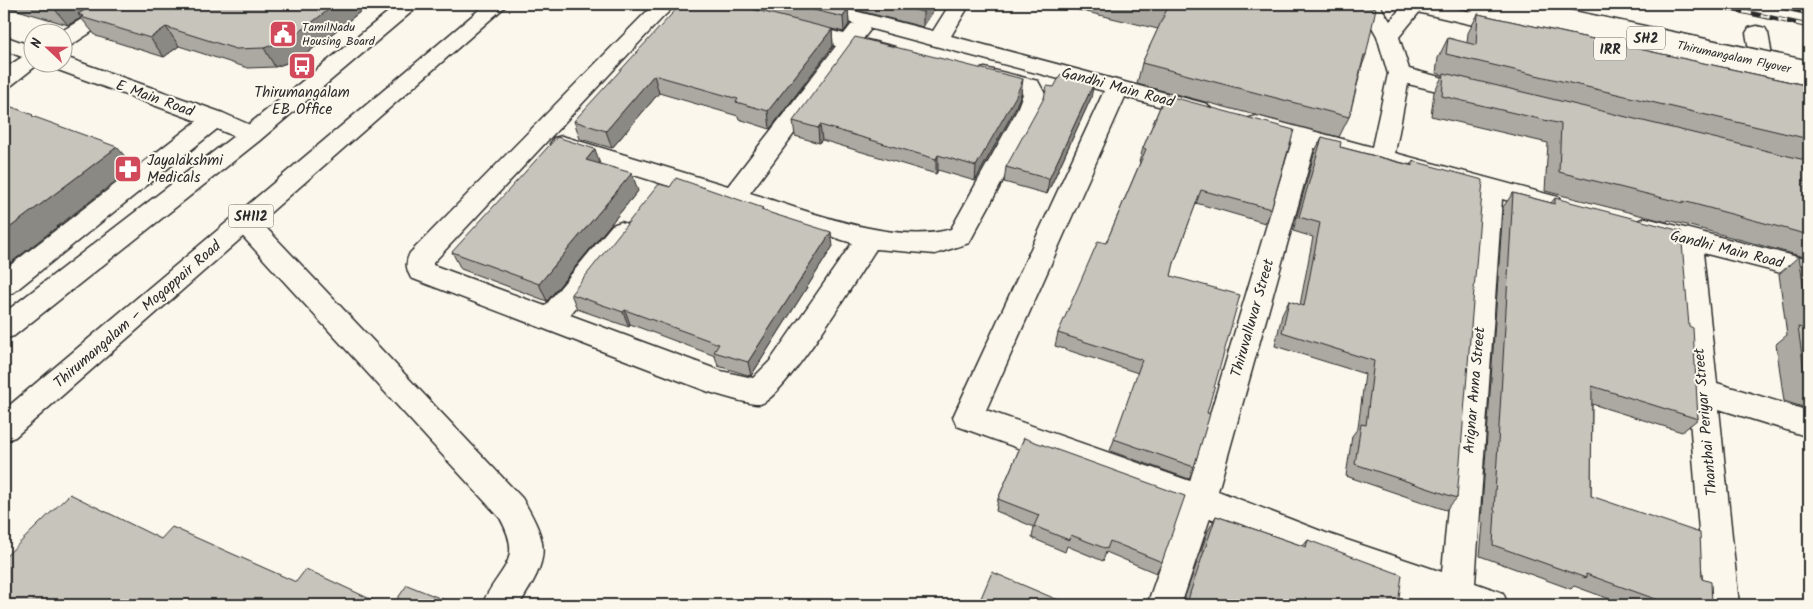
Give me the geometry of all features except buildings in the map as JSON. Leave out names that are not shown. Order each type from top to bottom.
[{"type":"street","points":[[72,35],[121,4]]},
{"type":"street","points":[[4,328],[251,135],[411,4]]},
{"type":"street","name":"Thirumangalam – Mogappair Road","points":[[4,428],[498,4]]},
{"type":"street","points":[[667,4],[656,12],[419,260],[420,271],[719,383],[759,392],[780,369],[869,239]]},
{"type":"street","name":"Gandhi Main Road","points":[[804,4],[1566,207]]},
{"type":"street","points":[[939,39],[960,4]]},
{"type":"street","points":[[1369,4],[1388,36],[1399,74],[1382,157]]},
{"type":"street","points":[[1388,36],[1410,10],[1410,4]]},
{"type":"street","name":"IRR","points":[[1410,4],[1809,93]]},
{"type":"street","name":"Thirumangalam Flyover","points":[[1482,4],[1809,73]]},
{"type":"street","name":"Thirumangalam Flyover","points":[[1549,4],[1809,59]]},
{"type":"street","points":[[734,197],[848,42],[867,21]]},
{"type":"street","points":[[773,23],[906,56]]},
{"type":"street","points":[[1757,32],[1766,84]]},
{"type":"street","points":[[4,43],[22,49]]},
{"type":"street","points":[[538,136],[869,239],[935,244],[960,236],[1028,112],[1034,94],[1030,86],[944,65]]},
{"type":"street","points":[[4,80],[22,67]]},
{"type":"street","name":"E Main Road","points":[[72,67],[215,119],[251,135]]},
{"type":"street","points":[[1399,74],[1494,97]]},
{"type":"street","points":[[1117,88],[968,417],[1200,499],[1326,548],[1410,591],[1457,593],[1491,605]]},
{"type":"street","points":[[4,285],[215,119]]},
{"type":"street","name":"Thiruvalluvar Street","points":[[1164,605],[1200,499],[1305,137]]},
{"type":"street","points":[[550,320],[666,176]]},
{"type":"street","name":"Arignar Anna Street","points":[[1457,593],[1490,188]]},
{"type":"street","points":[[245,222],[511,508],[523,526],[527,538],[528,560],[499,605]]},
{"type":"street","name":"Gandhi Main Road","points":[[1622,222],[1809,270]]},
{"type":"street","name":"Thanthai Periyar Street","points":[[1689,239],[1722,605]]},
{"type":"street","points":[[1702,391],[1809,424]]},
{"type":"railway","points":[[1708,4],[1809,26]]},
{"type":"railway","points":[[1766,4],[1809,13]]},
{"type":"place","name":"TamilNadu Housing Board","points":[[283,34]]},
{"type":"place","name":"Thirumangalam EB Office","points":[[302,66]]},
{"type":"place","name":"Jayalakshmi Medicals","points":[[128,169]]}]
